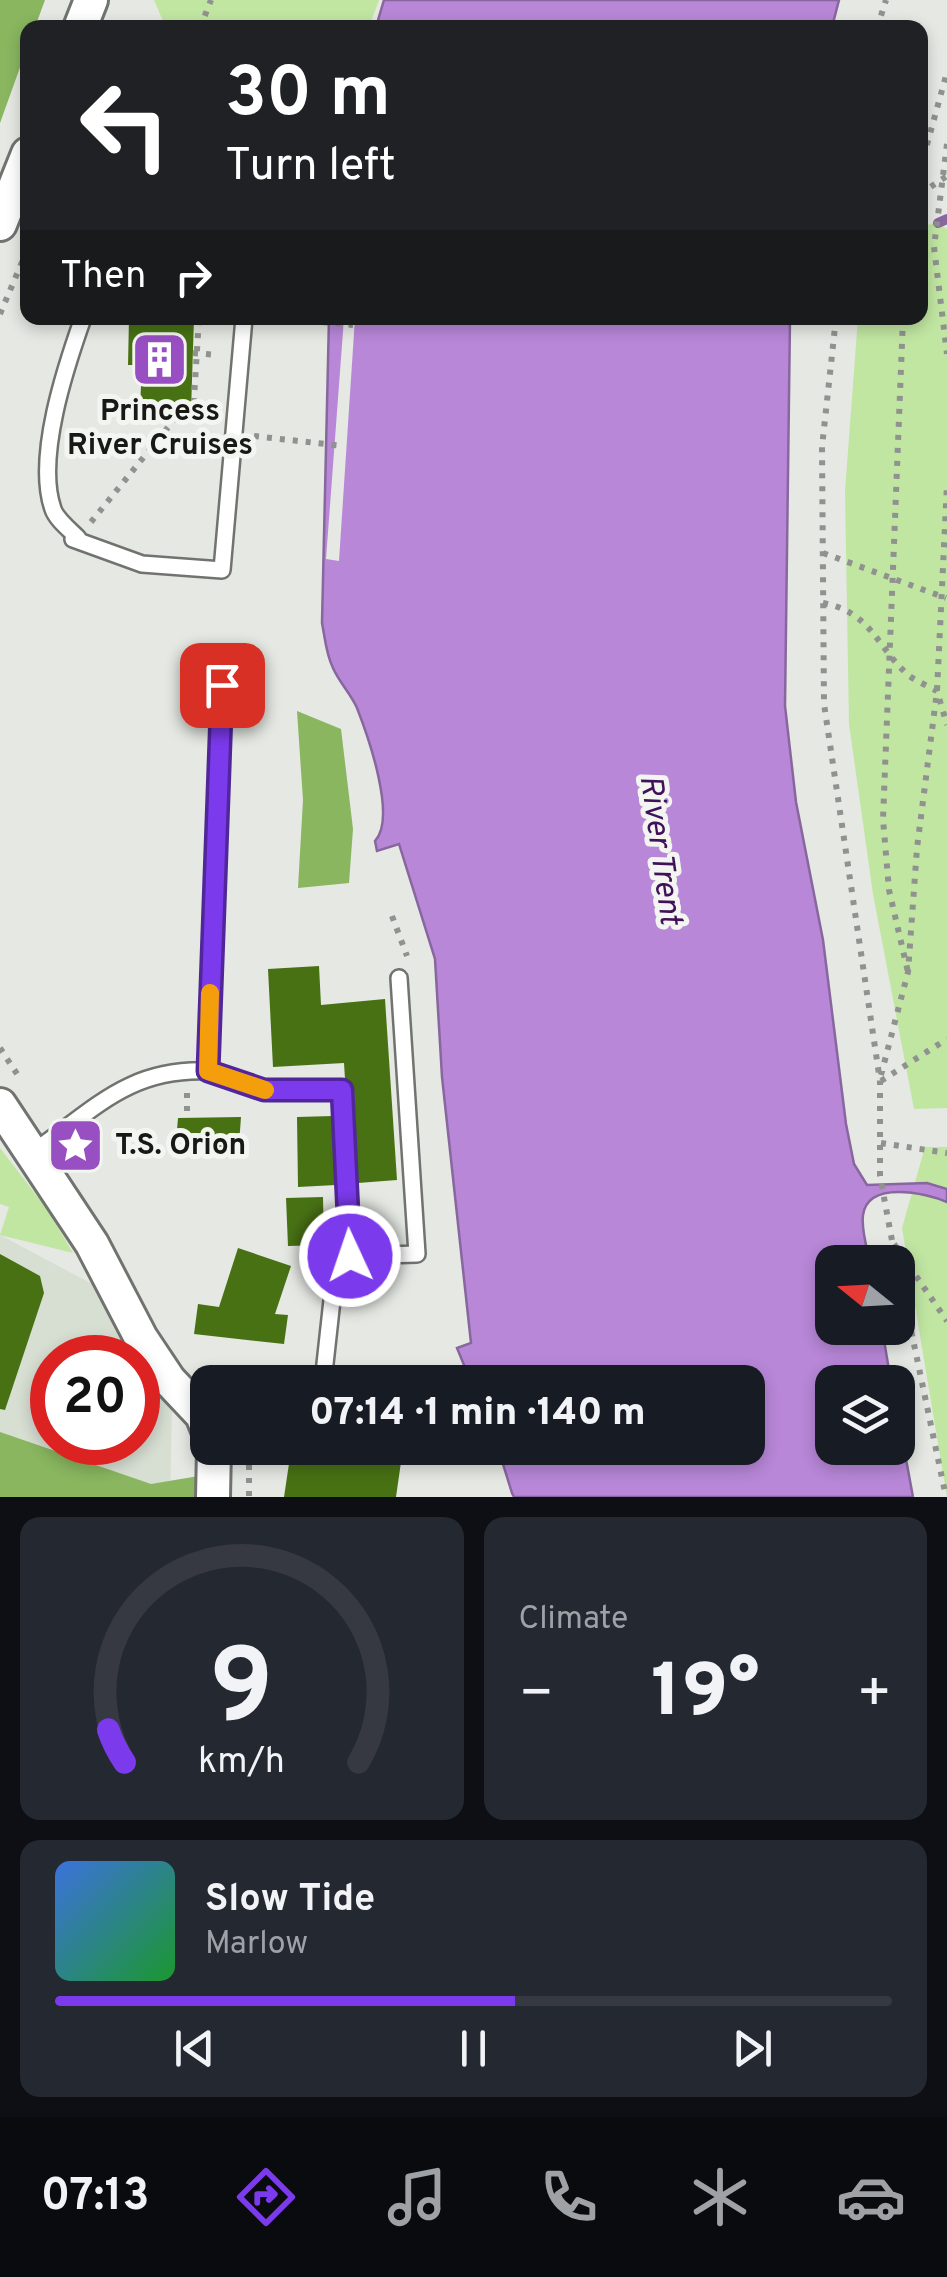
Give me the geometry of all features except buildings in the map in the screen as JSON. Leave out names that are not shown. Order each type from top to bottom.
[{"type":"street","points":[[0,224],[20,183]]},
{"type":"street","points":[[0,1104],[92,1244],[141,1338],[190,1402]]},
{"type":"street","points":[[213,1497],[214,1465]]},
{"type":"lane","points":[[81,325],[67,363],[49,461],[53,510],[78,538],[73,540],[142,564],[222,570],[243,325]]},
{"type":"lane","points":[[208,1071],[222,685]]},
{"type":"lane","points":[[350,1256],[416,1254],[399,978]]},
{"type":"lane","points":[[33,1152],[122,1087],[177,1070],[208,1071],[264,1090],[342,1090],[350,1256],[334,1282],[325,1365]]},
{"type":"path","points":[[928,141],[947,72]]},
{"type":"path","points":[[947,144],[934,247],[947,354]]},
{"type":"path","points":[[928,189],[947,176]]},
{"type":"path","points":[[0,314],[20,267]]},
{"type":"path","points":[[78,538],[180,412],[192,414],[199,325]]},
{"type":"path","points":[[835,325],[822,447],[824,704],[880,1081],[880,1176],[893,1245]]},
{"type":"path","points":[[902,325],[896,579],[884,818],[889,890],[908,972]]},
{"type":"path","points":[[196,354],[219,356]]},
{"type":"path","points":[[235,434],[343,446]]},
{"type":"path","points":[[880,1081],[908,972],[916,848],[945,598],[947,484]]},
{"type":"path","points":[[823,552],[945,598]]},
{"type":"path","points":[[823,604],[847,608],[908,675],[937,691],[947,725]]},
{"type":"path","points":[[392,916],[407,958]]},
{"type":"path","points":[[880,1081],[947,1040]]},
{"type":"path","points":[[881,1142],[947,1153]]},
{"type":"path","points":[[892,1240],[947,1321]]},
{"type":"path","points":[[914,1345],[946,1497]]},
{"type":"shaded area","points":[[0,1235],[94,1285],[126,1335],[30,1335],[30,1465],[160,1465],[160,1388],[172,1407],[170,1497],[0,1497]]},
{"type":"green space","points":[[0,0],[45,0],[38,20],[20,20],[20,67],[0,123]]},
{"type":"green space","points":[[154,0],[379,0],[372,20],[163,20]]},
{"type":"green space","points":[[938,223],[947,229],[947,1108],[914,1109],[873,894],[849,724],[845,491],[857,325],[928,325],[928,225]]},
{"type":"green space","points":[[297,711],[341,729],[353,829],[349,883],[298,888],[303,800]]},
{"type":"green space","points":[[925,1147],[947,1147],[947,1497],[915,1306],[915,1245],[905,1245],[902,1228]]},
{"type":"green space","points":[[0,1148],[47,1209],[73,1253],[0,1235],[9,1207],[0,1204]]},
{"type":"green space","points":[[0,1432],[30,1442],[30,1465],[96,1465],[151,1484],[199,1476],[196,1497],[0,1497]]},
{"type":"water","points":[[384,0],[839,0],[834,20],[378,20]]},
{"type":"water","name":"River Trent","points":[[329,325],[790,325],[785,706],[796,802],[823,940],[846,1124],[854,1164],[867,1185],[927,1183],[947,1189],[947,1202],[899,1192],[875,1197],[863,1215],[866,1245],[815,1245],[815,1345],[885,1345],[888,1365],[815,1365],[815,1465],[907,1465],[913,1497],[514,1497],[503,1465],[765,1465],[765,1365],[464,1365],[457,1348],[471,1343],[442,1077],[435,959],[399,844],[377,851],[375,841],[383,814],[378,776],[357,708],[327,652],[322,623]]},
{"type":"pier","points":[[343,325],[355,325],[339,561],[326,559]]},
{"type":"waterway","points":[[938,223],[947,219]]},
{"type":"slow traffic","points":[[210,993],[208,1071],[265,1090]]},
{"type":"place","name":"Princess River Cruises","points":[[160,359]]},
{"type":"place","name":"T.S. Orion","points":[[76,1146]]},
{"type":"route","points":[[222,685],[208,1071],[264,1090],[342,1090],[350,1256]]}]
